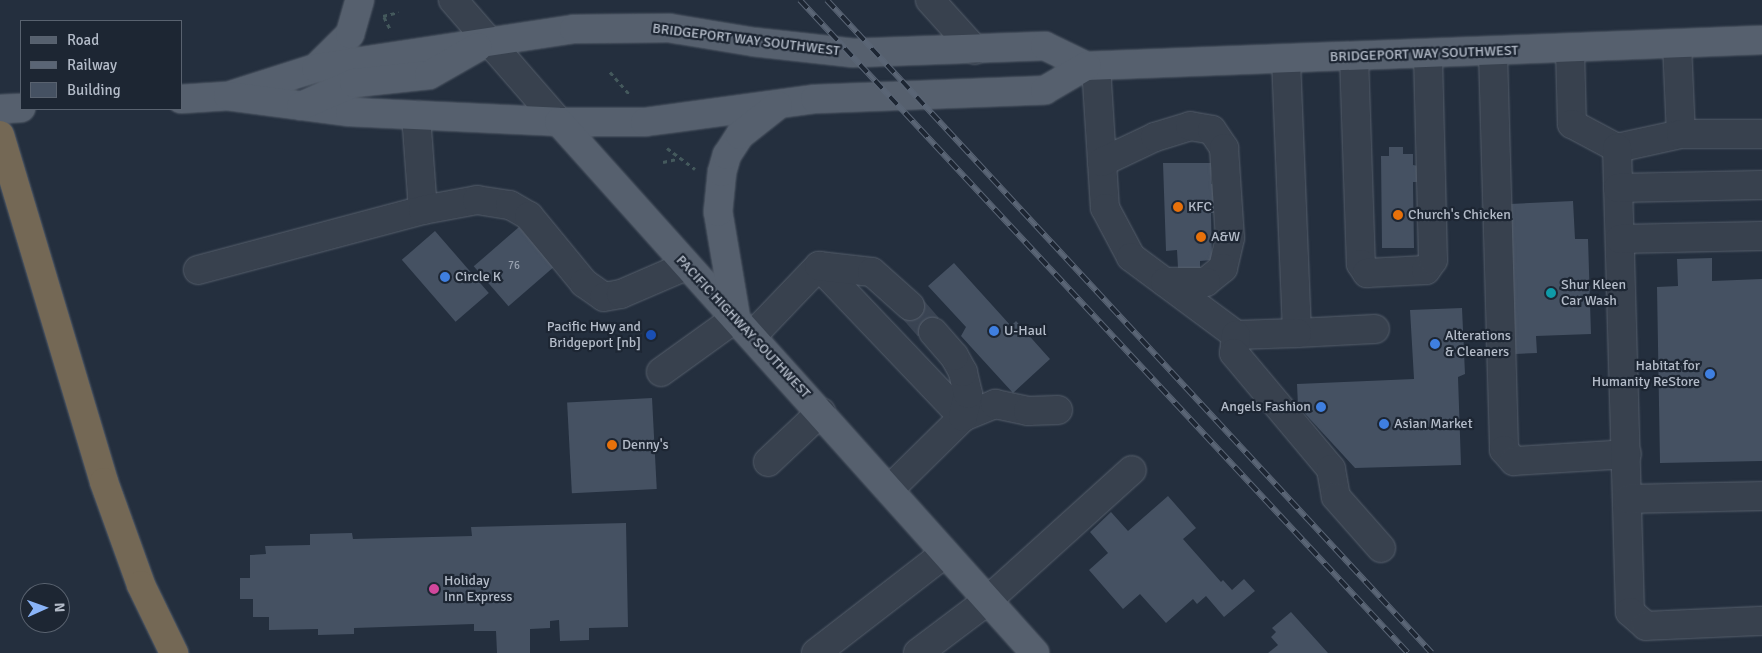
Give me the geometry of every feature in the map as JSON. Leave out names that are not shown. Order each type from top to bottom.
[{"type":"highway","points":[[0,135],[104,482],[141,585],[174,653]]},
{"type":"main road","points":[[316,68],[350,34],[360,0]]},
{"type":"main road","name":"BRIDGEPORT WAY SOUTHWEST","points":[[228,96],[316,68],[490,40],[574,29],[670,28],[754,42],[852,53],[1045,46],[1091,66]]},
{"type":"main road","points":[[300,107],[354,83],[429,75],[490,40]]},
{"type":"main road","name":"BRIDGEPORT WAY SOUTHWEST","points":[[182,99],[228,96],[300,107],[416,115],[559,122],[646,122],[824,99],[1045,90],[1091,66],[1493,52],[1762,40]]},
{"type":"main road","points":[[744,327],[718,212],[722,172],[727,155],[740,135],[781,104]]},
{"type":"main road","points":[[0,109],[20,108]]},
{"type":"main road","name":"PACIFIC HIGHWAY SOUTHWEST","points":[[559,122],[686,266],[821,412],[986,601],[1035,653]]},
{"type":"street","name":"PACIFIC HIGHWAY SOUTHWEST","points":[[453,0],[490,40],[559,122]]},
{"type":"street","points":[[930,0],[975,50]]},
{"type":"street","points":[[1677,44],[1680,134]]},
{"type":"street","points":[[1570,49],[1572,124],[1617,148],[1680,134],[1762,134]]},
{"type":"street","points":[[1493,52],[1504,450],[1514,461],[1627,454]]},
{"type":"street","points":[[1354,56],[1361,264],[1367,273],[1426,270],[1433,260],[1428,54]]},
{"type":"street","points":[[1286,59],[1297,333]]},
{"type":"street","points":[[1091,66],[1102,162],[1105,208],[1131,257],[1236,335],[1375,329]]},
{"type":"street","points":[[416,115],[423,210]]},
{"type":"street","points":[[1102,162],[1155,137],[1190,126],[1212,130],[1224,148],[1230,238],[1223,268],[1206,282],[1165,282]]},
{"type":"street","points":[[1617,148],[1630,612],[1646,626],[1762,621]]},
{"type":"street","points":[[1618,188],[1762,185]]},
{"type":"street","points":[[198,270],[423,210],[477,200],[510,205],[529,216],[584,283],[604,297],[621,294],[686,266]]},
{"type":"street","points":[[1620,238],[1762,236]]},
{"type":"street","points":[[819,266],[963,417]]},
{"type":"street","points":[[661,372],[744,327],[819,266],[872,272],[910,306]]},
{"type":"street","points":[[933,332],[954,356],[962,372],[968,394],[963,417]]},
{"type":"street","points":[[1236,335],[1234,354],[1331,469],[1336,497],[1382,548]]},
{"type":"street","points":[[888,490],[963,417],[995,404],[1028,411],[1058,410]]},
{"type":"street","points":[[768,462],[821,412]]},
{"type":"street","points":[[922,652],[986,601],[1132,470]]},
{"type":"street","points":[[1628,499],[1762,496]]},
{"type":"street","points":[[816,653],[944,554]]},
{"type":"path","points":[[384,16],[392,33]]},
{"type":"path","points":[[610,72],[632,98]]},
{"type":"path","points":[[663,144],[678,159],[701,170]]},
{"type":"path","points":[[663,162],[678,159]]},
{"type":"building","name":"Church's Chicken","points":[[1389,147],[1403,147],[1403,154],[1413,154],[1413,165],[1418,166],[1419,182],[1413,182],[1414,248],[1382,248],[1381,156],[1389,156]]},
{"type":"building","points":[[1163,163],[1211,163],[1211,184],[1220,184],[1220,213],[1211,213],[1212,260],[1200,261],[1200,268],[1178,268],[1177,250],[1166,251]]},
{"type":"building","name":"Shur Kleen Car Wash","points":[[1573,201],[1575,239],[1588,239],[1591,334],[1536,336],[1537,353],[1515,354],[1510,204]]},
{"type":"building","points":[[519,227],[554,267],[508,306],[474,266]]},
{"type":"building","name":"Circle K","points":[[435,231],[489,293],[456,322],[402,260]]},
{"type":"building","name":"Habitat for Humanity ReStore","points":[[1712,258],[1712,281],[1762,279],[1762,461],[1660,463],[1657,287],[1678,286],[1677,259]]},
{"type":"building","name":"U-Haul","points":[[954,263],[1011,326],[1016,321],[1050,359],[1013,393],[961,336],[966,327],[928,286]]},
{"type":"building","points":[[1462,308],[1465,374],[1458,377],[1461,465],[1355,468],[1298,406],[1297,384],[1414,379],[1410,310]]},
{"type":"building","name":"Denny's","points":[[652,398],[657,489],[572,493],[567,402]]},
{"type":"building","points":[[1168,496],[1196,528],[1183,539],[1221,582],[1223,580],[1232,590],[1244,579],[1255,591],[1224,617],[1206,596],[1197,604],[1193,599],[1166,623],[1140,594],[1123,609],[1089,570],[1108,553],[1090,532],[1111,512],[1128,531]]},
{"type":"building","name":"Holiday Inn Express","points":[[626,523],[628,627],[589,628],[589,640],[560,641],[559,620],[550,621],[550,628],[530,629],[530,653],[497,653],[496,631],[474,631],[474,624],[354,628],[354,634],[318,635],[318,629],[269,630],[269,617],[253,617],[253,599],[240,599],[240,578],[250,578],[250,555],[266,554],[265,546],[310,545],[310,534],[352,533],[353,539],[472,536],[471,527]]},
{"type":"building","points":[[1291,612],[1328,653],[1268,653],[1278,645],[1271,637],[1276,632],[1272,628]]},
{"type":"tunnel","points":[[910,306],[933,332]]},
{"type":"railway","points":[[800,0],[1408,653]]},
{"type":"railway","points":[[827,0],[1432,653]]},
{"type":"place","name":"KFC","points":[[1178,207]]},
{"type":"place","name":"Church's Chicken","points":[[1398,215]]},
{"type":"place","name":"A&W","points":[[1201,237]]},
{"type":"place","name":"Circle K","points":[[445,277]]},
{"type":"place","name":"Shur Kleen Car Wash","points":[[1551,293]]},
{"type":"place","name":"U-Haul","points":[[994,331]]},
{"type":"place","name":"Pacific Hwy and Bridgeport [nb]","points":[[651,335]]},
{"type":"place","name":"Alterations & Cleaners","points":[[1435,344]]},
{"type":"place","name":"Habitat for Humanity ReStore","points":[[1710,374]]},
{"type":"place","name":"Angels Fashion","points":[[1321,407]]},
{"type":"place","name":"Asian Market","points":[[1384,424]]},
{"type":"place","name":"Denny's","points":[[612,445]]},
{"type":"place","name":"Holiday Inn Express","points":[[434,589]]}]
